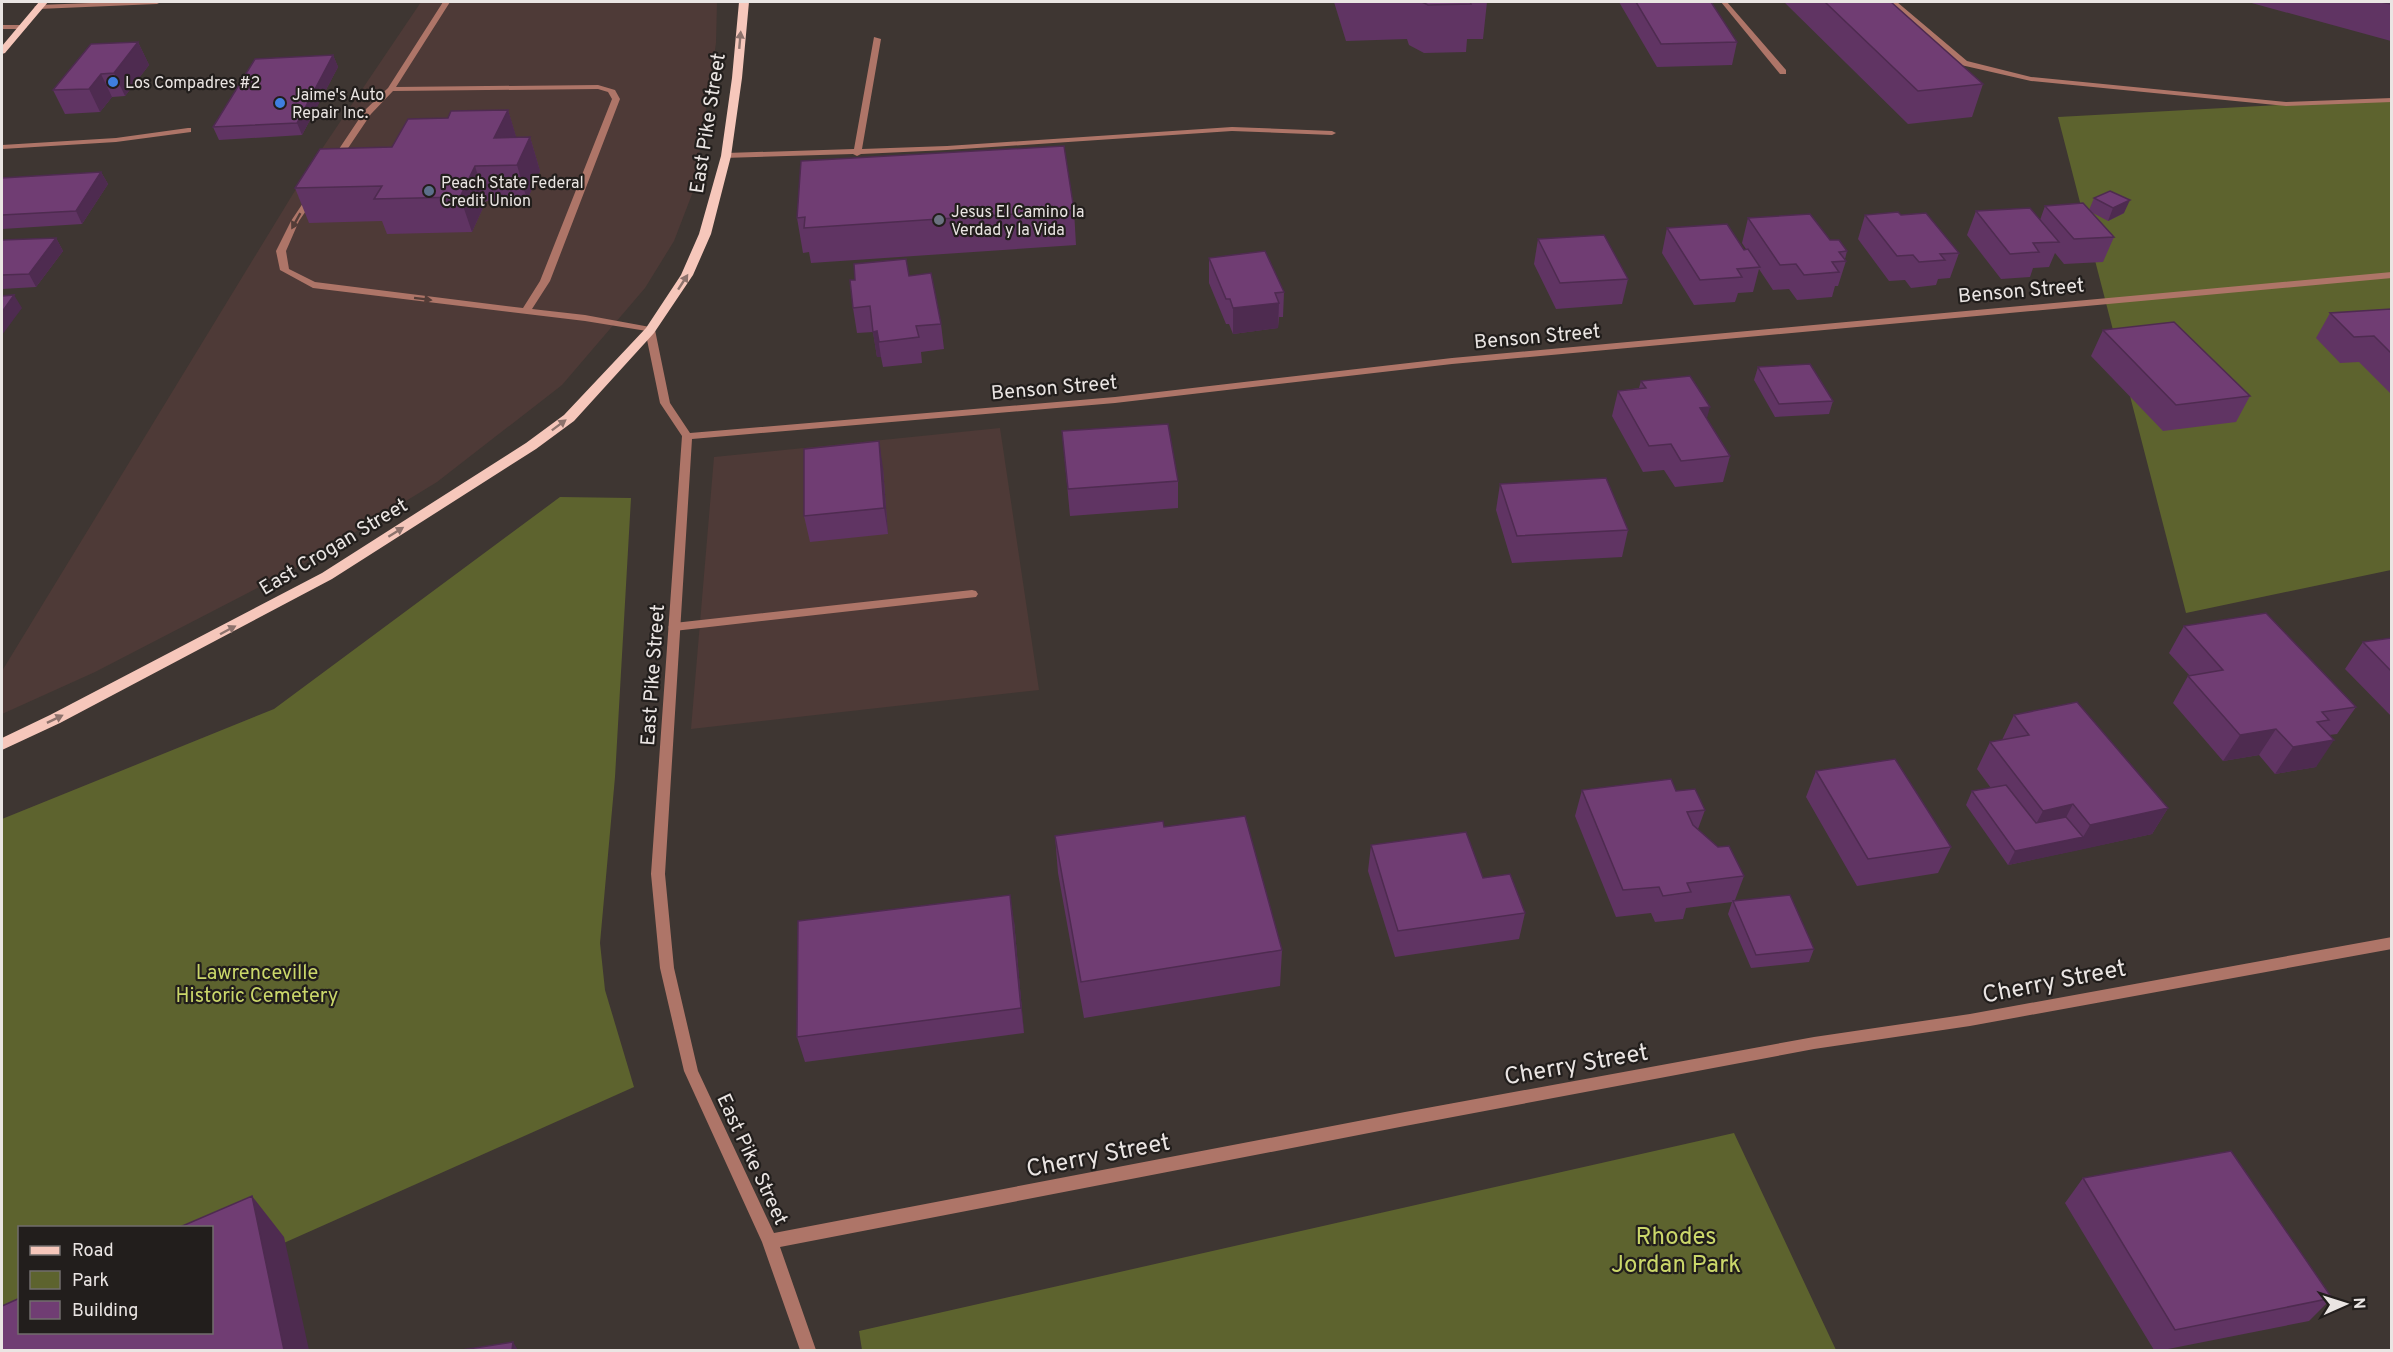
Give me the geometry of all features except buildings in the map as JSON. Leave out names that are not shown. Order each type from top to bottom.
[{"type":"main road","name":"East Pike Street","points":[[650,330],[687,275],[705,234],[726,156],[737,78],[744,2]]},
{"type":"main road","points":[[2,51],[41,4]]},
{"type":"main road","name":"East Crogan Street","points":[[2,744],[75,709],[327,576],[512,459],[569,418],[650,330]]},
{"type":"street","points":[[41,4],[156,2]]},
{"type":"street","points":[[328,171],[368,112],[391,89],[446,2]]},
{"type":"street","points":[[1724,2],[1783,72]]},
{"type":"street","points":[[1893,2],[1964,63],[2031,79],[2286,104],[2391,100]]},
{"type":"street","points":[[2,27],[22,27]]},
{"type":"street","points":[[857,153],[877,39]]},
{"type":"street","points":[[391,89],[598,87],[611,90],[616,99],[587,174],[545,281],[525,312]]},
{"type":"street","points":[[726,156],[857,153],[1232,129],[1332,133]]},
{"type":"street","points":[[2,147],[116,140],[188,130]]},
{"type":"street","points":[[315,191],[295,221],[281,251],[285,270],[313,285],[585,318],[650,330],[666,403],[687,436]]},
{"type":"street","name":"Benson Street","points":[[687,436],[1115,400],[1452,361],[2391,275]]},
{"type":"street","name":"East Pike Street","points":[[687,436],[658,874],[668,968],[691,1071],[770,1241],[808,1350]]},
{"type":"street","points":[[674,627],[972,594]]},
{"type":"street","name":"Cherry Street","points":[[770,1241],[1768,1052],[1970,1020],[2391,943]]},
{"type":"shaded area","points":[[421,2],[717,2],[716,43],[694,189],[674,241],[645,288],[562,385],[437,482],[298,567],[95,672],[2,714],[2,671],[307,171]]},
{"type":"shaded area","points":[[1000,428],[1039,690],[691,729],[714,457]]},
{"type":"green space","points":[[2391,99],[2391,570],[2186,613],[2058,117]]},
{"type":"green space","name":"Lawrenceville Historic Cemetery","points":[[560,497],[631,498],[615,777],[600,943],[605,990],[634,1087],[213,1275],[213,1226],[18,1226],[18,1334],[2,1350],[2,819],[274,709]]},
{"type":"green space","name":"Rhodes Jordan Park","points":[[1734,1133],[1836,1350],[862,1350],[859,1331]]},
{"type":"place","name":"Los Compadres #2","points":[[113,82]]},
{"type":"place","name":"Jaime's Auto Repair Inc.","points":[[280,103]]},
{"type":"place","name":"Peach State Federal Credit Union","points":[[429,191]]},
{"type":"place","name":"Jesus El Camino la Verdad y la Vida","points":[[939,220]]}]
